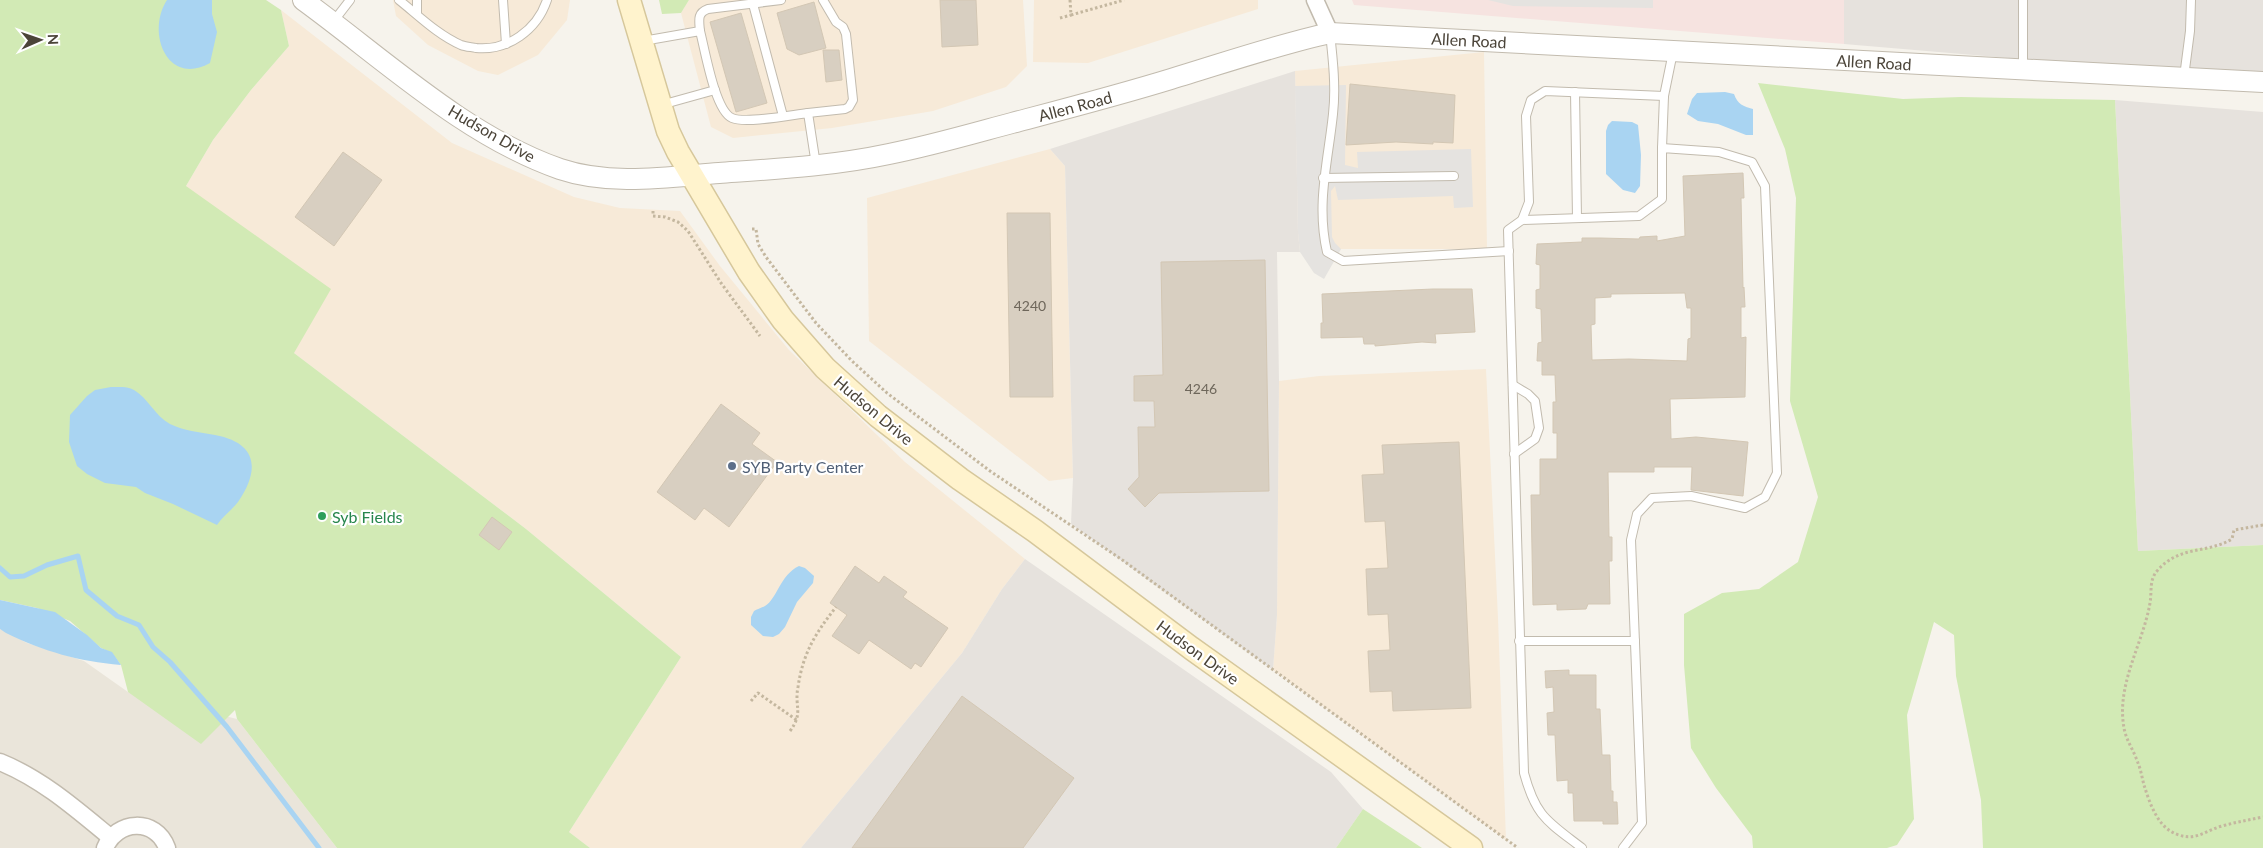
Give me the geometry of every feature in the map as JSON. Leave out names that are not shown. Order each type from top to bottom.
[{"type":"main road","points":[[629,0],[668,130],[692,175]]},
{"type":"main road","name":"Hudson Drive","points":[[692,175],[749,272],[783,320],[825,368],[878,416],[1191,648],[1471,848]]},
{"type":"street","name":"Hudson Drive","points":[[303,0],[422,90],[488,134],[537,160],[585,176],[611,179],[692,175]]},
{"type":"street","points":[[1315,0],[1330,33]]},
{"type":"street","name":"Allen Road","points":[[692,175],[816,165],[887,155],[1153,84],[1330,33],[2263,82]]},
{"type":"street","points":[[0,762],[26,774],[62,798],[108,842],[126,826],[144,826],[160,835],[167,848]]},
{"type":"lane","points":[[333,22],[350,0]]},
{"type":"lane","points":[[399,0],[431,26],[463,46],[485,48],[506,44],[526,32],[543,10],[547,0]]},
{"type":"lane","points":[[416,0],[417,14]]},
{"type":"lane","points":[[504,0],[506,44]]},
{"type":"lane","points":[[781,0],[708,9],[702,11],[699,17],[700,31],[715,90],[723,113],[733,119],[744,121],[850,108],[853,100],[846,34],[843,27],[836,22],[823,0]]},
{"type":"lane","points":[[2023,0],[2023,70]]},
{"type":"lane","points":[[2184,79],[2190,31],[2191,0]]},
{"type":"lane","points":[[753,4],[783,116]]},
{"type":"lane","points":[[641,41],[700,31]]},
{"type":"lane","points":[[1330,33],[1334,66],[1334,113],[1323,178],[1322,230],[1327,252],[1343,261],[1509,251]]},
{"type":"lane","points":[[1522,220],[1639,216],[1662,199],[1664,96],[1674,50]]},
{"type":"lane","points":[[660,105],[715,90]]},
{"type":"lane","points":[[1582,848],[1543,818],[1531,798],[1524,773],[1508,230],[1522,220],[1529,202],[1526,116],[1531,100],[1545,91],[1664,96]]},
{"type":"lane","points":[[1575,92],[1577,218]]},
{"type":"lane","points":[[808,113],[816,165]]},
{"type":"lane","points":[[1623,848],[1642,823],[1631,540],[1637,514],[1652,498],[1691,496],[1745,508],[1765,497],[1777,473],[1765,186],[1752,162],[1720,152],[1662,148]]},
{"type":"lane","points":[[1323,178],[1357,179],[1454,176]]},
{"type":"lane","points":[[1513,385],[1528,394],[1535,401],[1539,428],[1535,438],[1514,454]]},
{"type":"lane","points":[[1520,641],[1635,641]]},
{"type":"path","points":[[1070,0],[1071,15]]},
{"type":"path","points":[[1060,18],[1124,0]]},
{"type":"path","points":[[653,211],[653,216],[665,216],[678,222],[688,231],[721,283],[760,336]]},
{"type":"path","points":[[752,229],[756,229],[758,244],[766,257],[816,323],[887,393],[990,471],[1121,559],[1518,848]]},
{"type":"path","points":[[2263,525],[2234,530],[2232,539],[2224,544],[2174,556],[2155,573],[2150,585],[2150,603],[2129,673],[2123,715],[2124,729],[2138,762],[2150,801],[2160,822],[2170,831],[2180,836],[2194,837],[2220,826],[2263,817]]},
{"type":"path","points":[[790,731],[798,721],[797,689],[809,644],[836,607]]},
{"type":"path","points":[[751,701],[758,693],[798,721]]},
{"type":"shaded area","points":[[393,0],[570,0],[567,20],[538,55],[498,75],[478,71],[428,45],[396,16]]},
{"type":"shaded area","points":[[689,0],[1023,0],[1027,66],[1006,87],[933,111],[832,128],[733,138],[711,127],[681,13]]},
{"type":"shaded area","points":[[1034,0],[1258,0],[1258,9],[1088,63],[1033,62]]},
{"type":"shaded area","points":[[1352,0],[1844,0],[1844,44],[1354,5]]},
{"type":"shaded area","points":[[1488,0],[1653,0],[1653,8],[1513,6]]},
{"type":"shaded area","points":[[1844,0],[2263,0],[2263,73],[2009,58],[1844,44]]},
{"type":"shaded area","points":[[281,10],[452,143],[574,197],[620,208],[680,211],[720,266],[789,350],[905,462],[1025,559],[1002,589],[962,653],[801,848],[590,848],[569,832],[681,657],[526,529],[294,353],[186,186],[213,140],[251,90],[289,46]]},
{"type":"shaded area","points":[[1484,52],[1487,249],[1341,249],[1334,259],[1300,252],[1295,71]]},
{"type":"shaded area","points":[[1295,71],[1300,252],[1277,252],[1279,381],[1277,615],[1273,670],[1071,524],[1073,478],[1065,166],[1050,149]]},
{"type":"shaded area","points":[[1346,85],[1345,165],[1358,168],[1357,152],[1471,149],[1473,207],[1454,208],[1453,196],[1338,200],[1335,186],[1331,191],[1332,237],[1341,249],[1324,279],[1314,273],[1300,252],[1295,86]]},
{"type":"shaded area","points":[[2115,100],[2263,112],[2263,545],[2138,551]]},
{"type":"shaded area","points":[[1050,149],[1065,166],[1073,478],[1049,481],[869,341],[867,198]]},
{"type":"shaded area","points":[[1486,369],[1506,840],[1273,670],[1277,615],[1279,381],[1319,376]]},
{"type":"shaded area","points":[[1025,559],[1331,772],[1363,809],[1336,848],[801,848],[962,653],[1002,589]]},
{"type":"shaded area","points":[[0,629],[27,643],[84,661],[128,692],[237,719],[337,848],[0,848]]},
{"type":"green space","name":"Syb Fields","points":[[0,0],[266,0],[281,10],[289,46],[251,90],[213,140],[186,186],[331,289],[294,353],[526,529],[681,657],[569,832],[590,848],[337,848],[237,719],[235,710],[201,744],[128,692],[121,665],[112,653],[101,648],[70,621],[37,608],[0,600]]},
{"type":"green space","points":[[659,0],[689,0],[681,13],[662,14]]},
{"type":"green space","points":[[1758,83],[1903,99],[1961,97],[2115,100],[2138,551],[2263,545],[2263,848],[1983,848],[1981,800],[1956,676],[1954,635],[1934,622],[1907,715],[1914,819],[1897,845],[1887,848],[1753,848],[1752,836],[1716,788],[1691,748],[1684,665],[1684,614],[1722,593],[1759,589],[1798,562],[1818,497],[1790,401],[1796,198],[1785,149]]},
{"type":"green space","points":[[1363,809],[1422,848],[1336,848]]},
{"type":"water","points":[[167,0],[212,0],[212,14],[217,32],[210,63],[195,68],[182,68],[172,62],[164,52],[160,40],[159,27],[161,13]]},
{"type":"water","points":[[1725,92],[1734,94],[1737,101],[1753,109],[1753,135],[1746,135],[1718,124],[1698,121],[1687,114],[1692,99],[1697,93]]},
{"type":"water","points":[[1612,121],[1632,122],[1638,125],[1641,155],[1640,186],[1635,193],[1623,190],[1606,174],[1606,131]]},
{"type":"water","points":[[126,387],[139,393],[170,424],[186,430],[229,439],[240,444],[247,451],[251,459],[250,479],[238,502],[217,525],[145,493],[136,487],[105,483],[87,474],[77,466],[69,442],[70,415],[95,390]]},
{"type":"water","points":[[799,566],[805,568],[814,576],[813,583],[797,602],[785,627],[779,634],[773,637],[763,636],[751,625],[751,617],[754,611],[769,603],[787,575]]},
{"type":"water","points":[[0,600],[55,612],[87,635],[101,648],[112,652],[121,665],[62,655],[6,633],[0,629]]},
{"type":"building","points":[[940,0],[976,0],[978,45],[942,47]]},
{"type":"building","points":[[814,2],[826,48],[799,55],[787,49],[777,13]]},
{"type":"building","points":[[741,13],[767,103],[736,112],[710,22]]},
{"type":"building","points":[[823,50],[839,50],[842,80],[826,82]]},
{"type":"building","points":[[1350,84],[1455,95],[1453,143],[1396,142],[1346,145]]},
{"type":"building","points":[[343,152],[382,180],[334,246],[295,217]]},
{"type":"building","points":[[1743,173],[1744,198],[1741,198],[1745,307],[1741,307],[1741,338],[1746,337],[1745,397],[1670,399],[1671,439],[1696,437],[1748,442],[1743,496],[1691,490],[1692,467],[1654,467],[1654,472],[1608,472],[1609,537],[1612,537],[1612,561],[1609,561],[1610,604],[1588,604],[1586,609],[1557,610],[1557,604],[1533,605],[1531,495],[1540,495],[1540,459],[1557,459],[1557,433],[1553,433],[1553,402],[1556,402],[1555,375],[1542,375],[1542,361],[1537,361],[1538,343],[1542,342],[1541,309],[1536,308],[1536,290],[1540,289],[1540,265],[1536,264],[1537,244],[1582,242],[1582,238],[1639,239],[1640,237],[1657,236],[1657,241],[1685,236],[1683,176]],"holes":[[[1685,293],[1687,308],[1691,308],[1691,338],[1688,339],[1687,361],[1592,360],[1591,325],[1595,324],[1595,298],[1611,297],[1611,294]]]},
{"type":"building","points":[[1007,213],[1050,213],[1053,397],[1010,397]]},
{"type":"building","points":[[1265,260],[1269,491],[1159,493],[1145,507],[1128,489],[1139,477],[1138,427],[1155,427],[1154,401],[1134,401],[1134,376],[1163,375],[1161,262]]},
{"type":"building","points":[[1472,289],[1475,332],[1435,334],[1436,343],[1422,342],[1375,346],[1375,344],[1364,344],[1363,337],[1321,338],[1321,323],[1323,323],[1322,294]]},
{"type":"building","points":[[721,404],[760,433],[752,444],[777,462],[729,527],[704,508],[695,520],[657,492]]},
{"type":"building","points":[[1459,442],[1471,708],[1393,711],[1392,691],[1370,692],[1368,651],[1390,650],[1388,614],[1368,615],[1366,569],[1388,568],[1385,521],[1365,522],[1362,475],[1384,474],[1382,445]]},
{"type":"building","points":[[492,517],[512,532],[499,550],[479,535]]},
{"type":"building","points":[[855,566],[879,583],[884,576],[907,592],[903,597],[948,628],[921,667],[915,663],[911,669],[869,640],[859,654],[832,636],[847,615],[830,603]]},
{"type":"building","points":[[1569,670],[1569,675],[1596,675],[1596,709],[1600,709],[1602,755],[1610,755],[1611,791],[1613,791],[1613,802],[1617,802],[1618,824],[1603,824],[1603,821],[1574,821],[1573,793],[1568,793],[1568,780],[1557,781],[1555,735],[1548,735],[1547,713],[1554,712],[1553,687],[1546,688],[1545,671]]},
{"type":"building","points":[[962,696],[1074,778],[1023,848],[852,848]]},
{"type":"waterway","points":[[0,568],[10,577],[24,576],[47,565],[78,556],[86,590],[117,616],[139,625],[153,647],[170,662],[227,727],[319,848]]},
{"type":"place","name":"SYB Party Center","points":[[732,466]]},
{"type":"place","name":"Syb Fields","points":[[322,516]]}]
